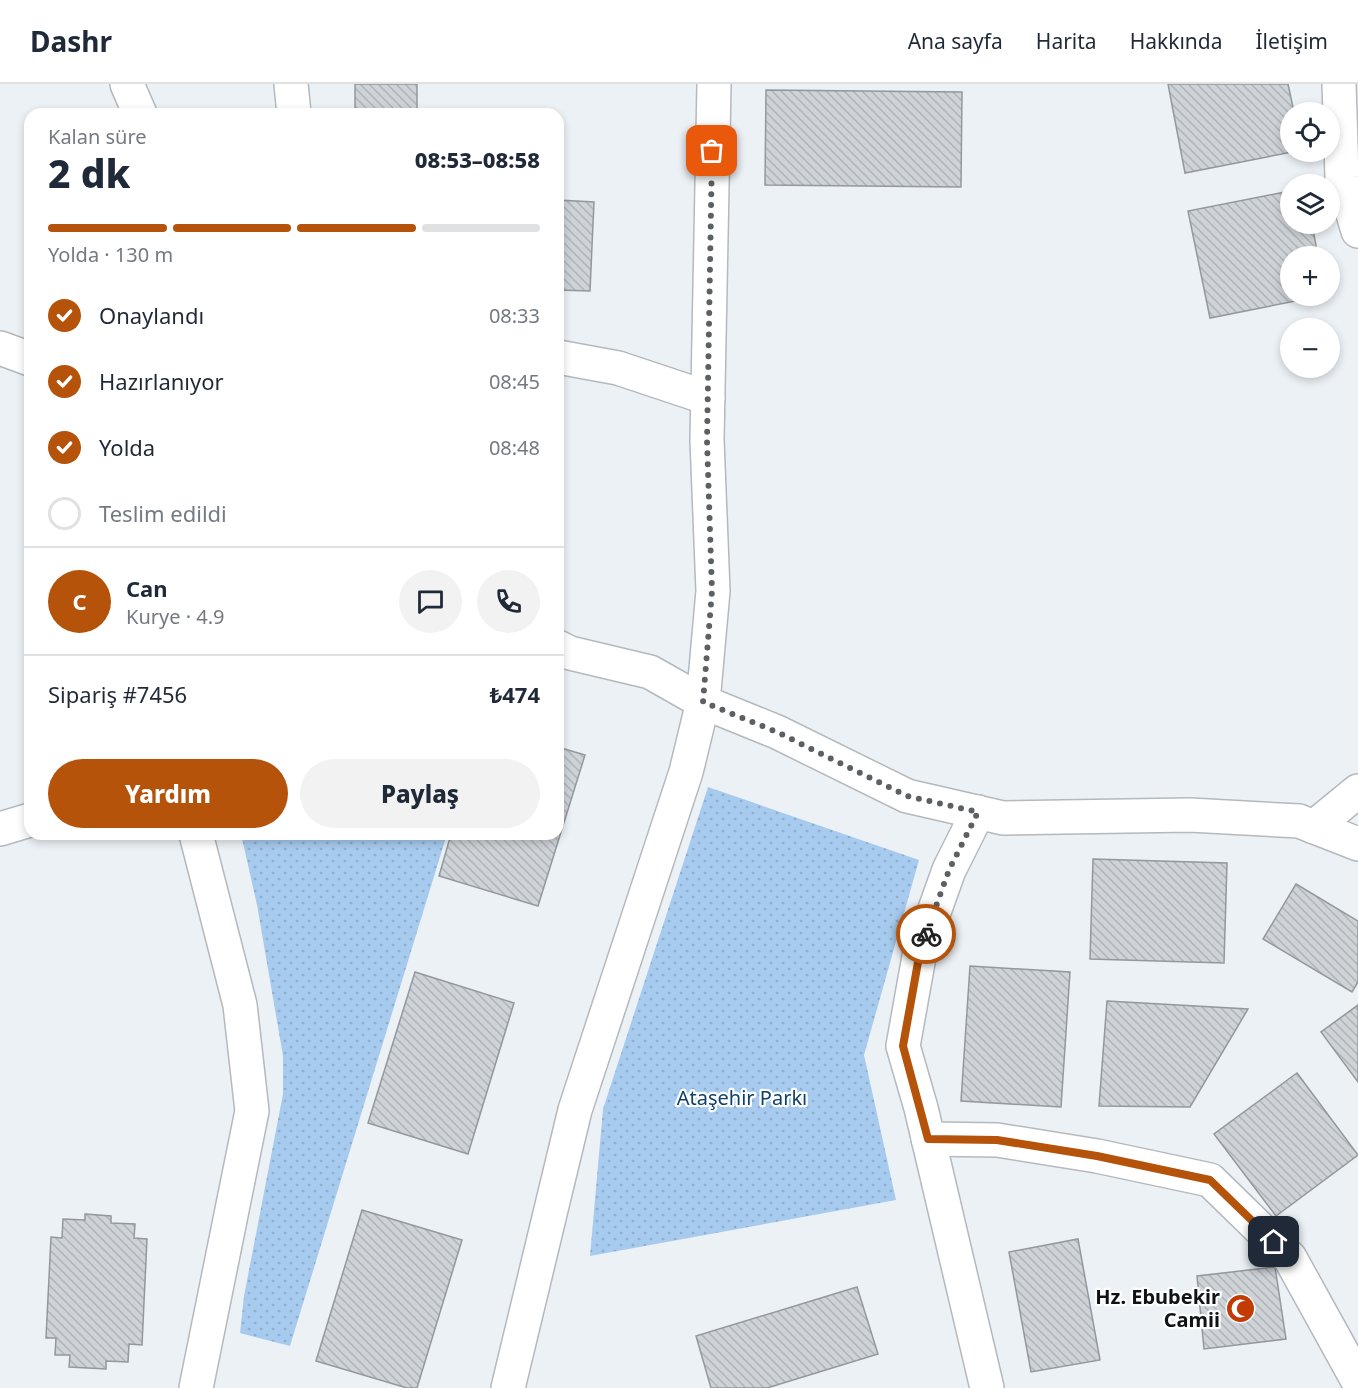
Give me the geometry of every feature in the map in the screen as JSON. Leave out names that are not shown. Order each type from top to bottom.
[{"type":"street","points":[[127,84],[137,108]]},
{"type":"street","points":[[291,84],[293,108]]},
{"type":"street","points":[[508,1388],[575,1110],[686,772],[703,702],[712,591],[707,441],[714,84]]},
{"type":"street","points":[[1339,84],[1342,177],[1358,231]]},
{"type":"street","points":[[0,348],[24,357]]},
{"type":"street","points":[[564,358],[618,369],[708,398]]},
{"type":"street","points":[[564,650],[650,672],[703,702],[777,732],[907,796],[1003,818],[1190,815],[1299,821],[1358,844]]},
{"type":"street","points":[[1314,827],[1358,791]]},
{"type":"street","points":[[978,812],[949,870],[920,951],[903,1046],[928,1139],[987,1388]]},
{"type":"street","points":[[0,829],[24,822]]},
{"type":"street","points":[[196,1388],[252,1110],[240,1005],[198,840]]},
{"type":"street","points":[[928,1139],[997,1140],[1097,1156],[1210,1180],[1290,1258],[1349,1345],[1358,1381]]},
{"type":"green space","name":"Ataşehir Parkı","points":[[708,787],[919,860],[864,1055],[896,1200],[590,1256],[603,1109]]},
{"type":"green space","points":[[242,840],[445,840],[290,1346],[240,1333],[244,1296],[283,1094],[283,1056],[257,905]]},
{"type":"building","points":[[355,84],[417,84],[417,108],[355,108]]},
{"type":"building","points":[[1168,84],[1288,84],[1292,102],[1280,102],[1280,154],[1185,173]]},
{"type":"building","points":[[766,90],[962,92],[961,187],[765,185]]},
{"type":"building","points":[[1280,193],[1280,234],[1314,234],[1316,246],[1280,246],[1280,304],[1210,318],[1188,211]]},
{"type":"building","points":[[564,200],[594,202],[590,291],[564,290]]},
{"type":"building","points":[[564,749],[585,755],[564,822]]},
{"type":"building","points":[[449,840],[559,840],[538,906],[439,876]]},
{"type":"building","points":[[1093,859],[1227,863],[1224,963],[1090,959]]},
{"type":"building","points":[[1296,884],[1358,921],[1358,982],[1352,992],[1263,939]]},
{"type":"building","points":[[970,966],[1070,972],[1061,1107],[961,1101]]},
{"type":"building","points":[[415,972],[514,1003],[468,1154],[368,1123]]},
{"type":"building","points":[[1107,1001],[1248,1009],[1190,1107],[1099,1106]]},
{"type":"building","points":[[1358,1005],[1358,1082],[1321,1032]]},
{"type":"building","points":[[1297,1073],[1358,1155],[1276,1216],[1214,1134]]},
{"type":"building","points":[[362,1210],[462,1240],[417,1388],[407,1388],[316,1361]]},
{"type":"building","points":[[85,1214],[111,1216],[111,1223],[135,1224],[134,1238],[147,1239],[142,1345],[129,1344],[128,1362],[106,1361],[106,1369],[69,1367],[70,1355],[55,1355],[56,1338],[46,1338],[51,1237],[62,1238],[63,1219],[85,1220]]},
{"type":"building","points":[[1078,1239],[1100,1360],[1031,1372],[1009,1252]]},
{"type":"building","name":"Hz. Ebubekir Camii","points":[[1275,1267],[1286,1339],[1204,1349],[1197,1276]]},
{"type":"building","points":[[857,1287],[878,1354],[767,1388],[711,1388],[696,1336]]},
{"type":"way so far","points":[[712,151],[707,441],[712,591],[703,702],[777,732],[907,796],[978,812],[949,870],[926,934]]},
{"type":"place","name":"Hz. Ebubekir Camii","points":[[1241,1308]]},
{"type":"route","points":[[926,934],[920,951],[903,1046],[928,1139],[997,1140],[1097,1156],[1210,1180],[1274,1242]]}]
